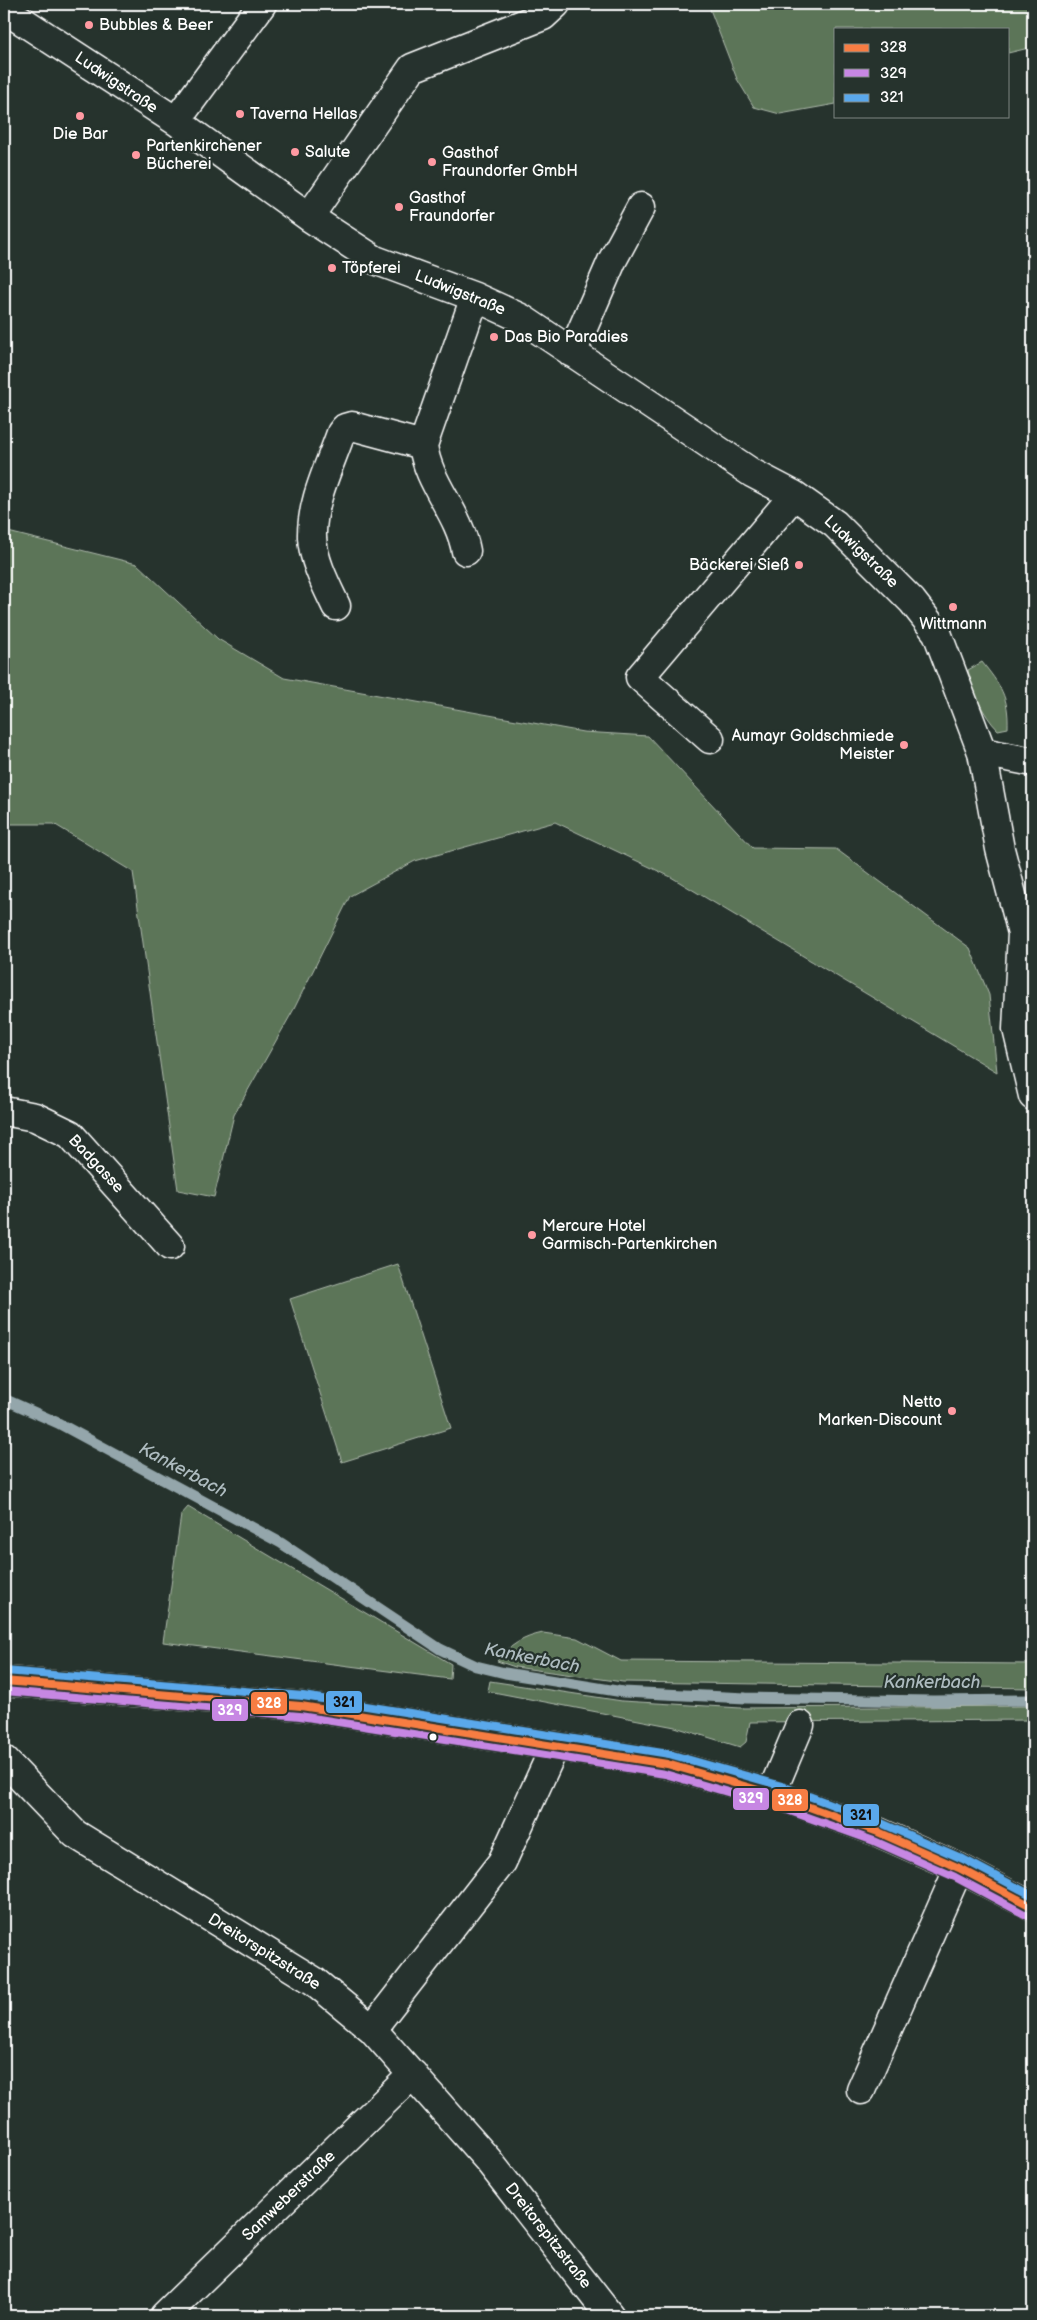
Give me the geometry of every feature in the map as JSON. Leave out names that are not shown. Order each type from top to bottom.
[{"type":"street","points":[[176,121],[262,4]]},
{"type":"street","points":[[309,217],[412,68],[543,16],[556,4]]},
{"type":"street","name":"Ludwigstraße","points":[[13,9],[176,121],[309,217],[374,260],[475,296],[521,318],[752,473],[794,494],[835,524],[912,601],[937,633],[982,752],[1000,849],[1022,933],[1026,989],[1017,1029],[1033,1096]]},
{"type":"street","points":[[572,352],[612,262],[641,207]]},
{"type":"street","points":[[466,551],[464,541],[451,512],[431,476],[422,445],[475,296]]},
{"type":"street","points":[[336,606],[321,571],[312,538],[314,511],[341,433],[345,428],[352,426],[422,445]]},
{"type":"street","points":[[710,739],[640,677],[794,494]]},
{"type":"street","points":[[982,752],[1033,762]]},
{"type":"street","name":"Badgasse","points":[[4,1111],[35,1117],[70,1134],[170,1246]]},
{"type":"street","points":[[4,1681],[301,1706],[667,1764],[771,1794],[878,1832],[959,1868],[1033,1907]]},
{"type":"street","points":[[771,1794],[800,1725]]},
{"type":"street","points":[[372,2029],[502,1862],[555,1746]]},
{"type":"street","name":"Dreitorspitzstraße","points":[[4,1760],[75,1834],[314,1981],[372,2029],[488,2160],[610,2316]]},
{"type":"street","points":[[861,2090],[959,1868]]},
{"type":"street","name":"Samweberstraße","points":[[164,2316],[413,2074]]},
{"type":"green space","points":[[708,4],[1033,4],[1033,47],[1010,53],[1010,28],[834,28],[834,104],[780,114],[754,107],[737,79]]},
{"type":"green space","points":[[4,531],[137,564],[218,639],[284,678],[583,732],[648,736],[753,848],[836,849],[970,948],[989,995],[997,1072],[671,877],[555,822],[415,861],[350,896],[294,1009],[234,1115],[214,1197],[178,1190],[133,872],[54,824],[4,824]]},
{"type":"green space","points":[[982,662],[994,678],[1005,699],[1008,728],[998,730],[983,710],[975,694],[968,670]]},
{"type":"green space","points":[[398,1264],[451,1428],[342,1462],[290,1299]]},
{"type":"green space","points":[[188,1507],[451,1664],[450,1679],[163,1642],[181,1515]]},
{"type":"green space","points":[[543,1633],[577,1638],[621,1661],[1033,1664],[1033,1688],[623,1682],[515,1667],[497,1661],[517,1642]]},
{"type":"green space","points":[[490,1681],[622,1701],[741,1708],[1033,1706],[1033,1720],[750,1722],[746,1742],[740,1747],[675,1727],[488,1691]]},
{"type":"waterway","name":"Kankerbach","points":[[4,1399],[58,1423],[281,1543],[440,1649],[476,1666],[505,1673],[623,1692],[746,1698],[933,1701],[1033,1700]]},
{"type":"transit line","name":"321","points":[[5,1671],[303,1696],[669,1754],[782,1786],[881,1823],[963,1859],[1033,1896]]},
{"type":"transit line","name":"328","points":[[4,1681],[301,1706],[667,1764],[779,1796],[878,1832],[959,1868],[1033,1907]]},
{"type":"transit line","name":"329","points":[[4,1691],[300,1716],[665,1774],[776,1806],[874,1841],[955,1877],[1028,1916]]},
{"type":"place","name":"Bubbles & Beer","points":[[89,25]]},
{"type":"place","name":"Taverna Hellas","points":[[240,114]]},
{"type":"place","name":"Die Bar","points":[[80,116]]},
{"type":"place","name":"Salute","points":[[295,152]]},
{"type":"place","name":"Partenkirchener Bücherei","points":[[136,155]]},
{"type":"place","name":"Gasthof Fraundorfer GmbH","points":[[432,162]]},
{"type":"place","name":"Gasthof Fraundorfer","points":[[399,207]]},
{"type":"place","name":"Töpferei","points":[[332,268]]},
{"type":"place","name":"Das Bio Paradies","points":[[494,337]]},
{"type":"place","name":"Bäckerei Sieß","points":[[799,565]]},
{"type":"place","name":"Wittmann","points":[[953,607]]},
{"type":"place","name":"Aumayr Goldschmiede Meister","points":[[904,745]]},
{"type":"place","name":"Mercure Hotel Garmisch-Partenkirchen","points":[[532,1235]]},
{"type":"place","name":"Netto Marken-Discount","points":[[952,1411]]}]
